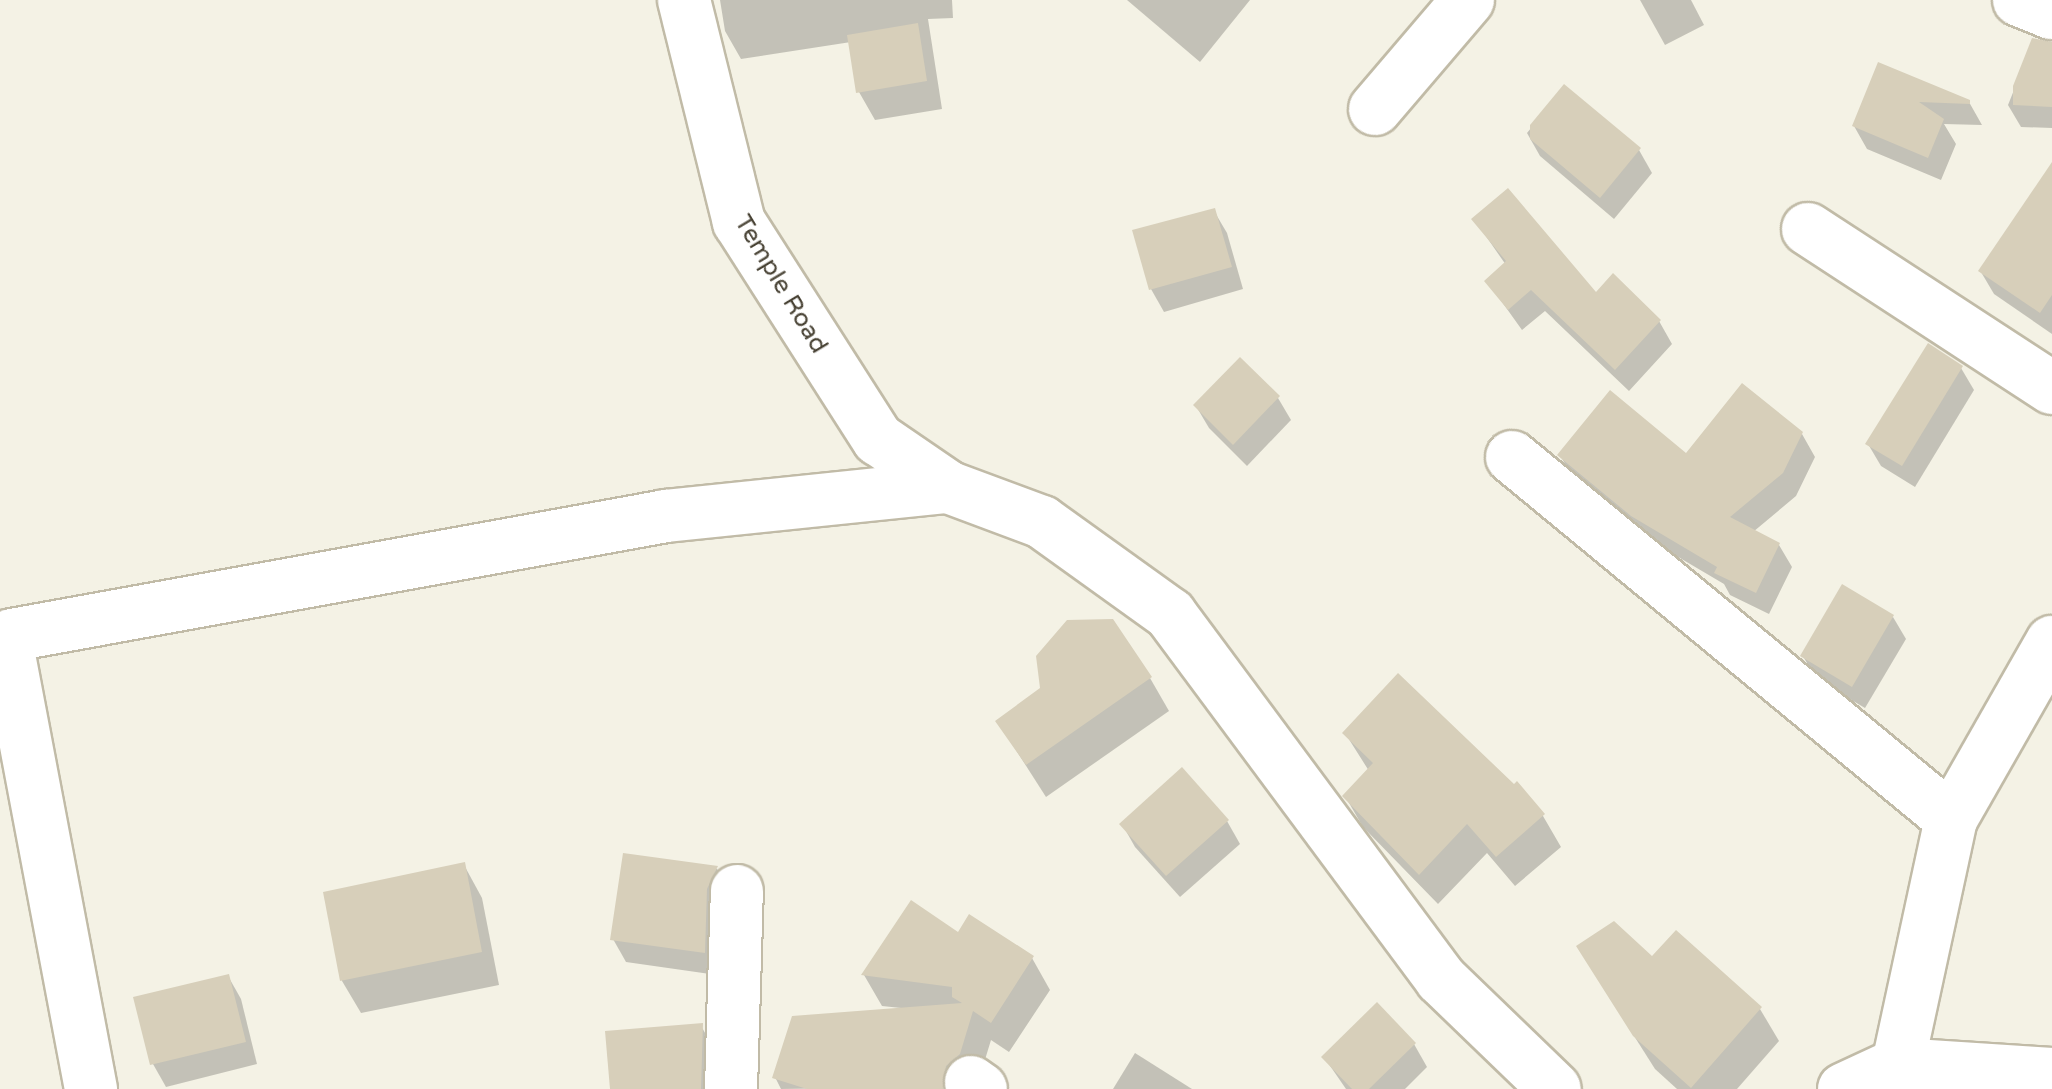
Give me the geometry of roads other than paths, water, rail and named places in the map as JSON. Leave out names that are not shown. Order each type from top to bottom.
[{"type":"street","name":"Temple Road","points":[[684,0],[739,222],[878,439],[948,487]]},
{"type":"street","points":[[1375,109],[1468,0]]},
{"type":"street","points":[[2019,0],[2052,13]]},
{"type":"street","points":[[1808,229],[2052,388]]},
{"type":"street","points":[[1512,457],[1951,819]]},
{"type":"street","points":[[92,1089],[7,644],[12,635],[666,516],[948,487],[1042,522],[1170,614],[1442,979],[1555,1089]]},
{"type":"street","points":[[1898,1064],[1951,819],[2052,642]]},
{"type":"street","points":[[731,1089],[737,891]]},
{"type":"street","points":[[1844,1089],[1898,1064],[2052,1074]]}]
